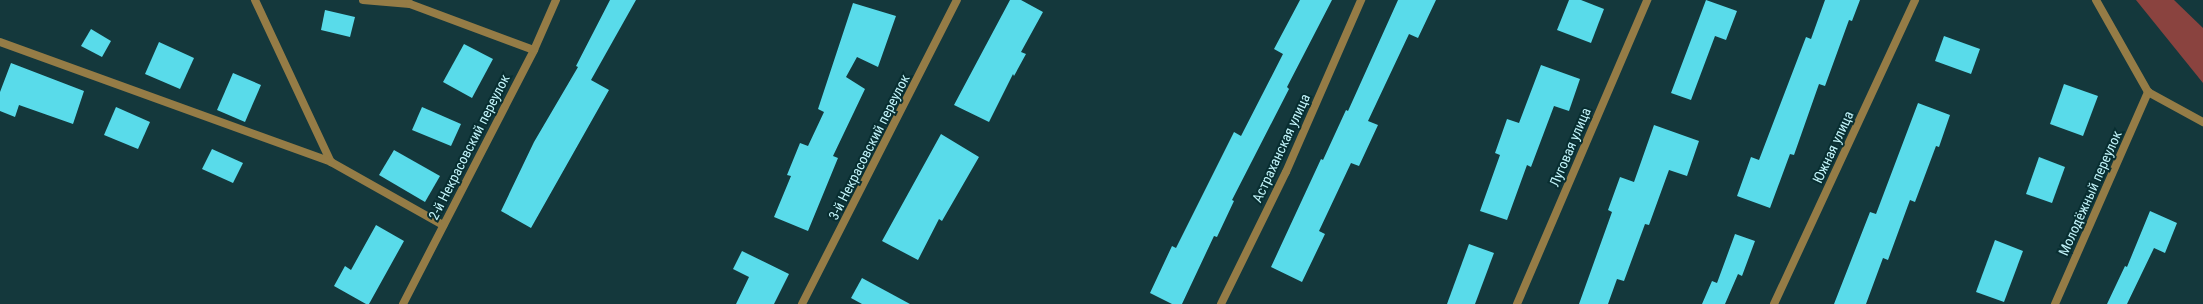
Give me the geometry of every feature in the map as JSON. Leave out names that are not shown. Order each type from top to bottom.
[{"type":"street","points":[[255,0],[331,162]]},
{"type":"street","points":[[364,0],[410,4],[534,50]]},
{"type":"street","name":"2-й Некрасовский переулок","points":[[403,304],[534,50],[556,0]]},
{"type":"street","name":"3-й Некрасовский переулок","points":[[802,304],[957,0]]},
{"type":"street","name":"Астраханская улица","points":[[1221,304],[1286,172],[1361,0]]},
{"type":"street","name":"Луговая улица","points":[[1517,304],[1647,0]]},
{"type":"street","name":"Южная улица","points":[[1774,304],[1915,0]]},
{"type":"street","points":[[2096,0],[2148,92],[2203,122]]},
{"type":"street","points":[[0,42],[331,162],[443,225]]},
{"type":"street","name":"Молодёжный переулок","points":[[2055,304],[2148,92]]},
{"type":"shaded area","points":[[2136,0],[2174,0],[2203,28],[2203,83]]},
{"type":"building","points":[[610,0],[636,0],[591,80],[609,90],[531,228],[501,211],[534,142],[578,67],[576,66]]},
{"type":"building","points":[[1010,0],[1021,0],[1043,12],[1021,52],[1026,54],[1014,76],[1013,74],[989,122],[954,105]]},
{"type":"building","points":[[1300,0],[1332,0],[1287,87],[1289,89],[1232,200],[1234,201],[1217,237],[1214,236],[1182,304],[1172,304],[1150,293],[1172,246],[1176,248],[1234,132],[1241,136],[1283,54],[1274,49]]},
{"type":"building","points":[[1398,0],[1436,0],[1418,38],[1409,34],[1368,121],[1378,125],[1359,166],[1351,163],[1319,231],[1325,234],[1302,282],[1271,267],[1321,159],[1323,160],[1346,110],[1348,111]]},
{"type":"building","points":[[1569,0],[1581,0],[1604,9],[1591,43],[1557,30]]},
{"type":"building","points":[[1706,0],[1737,11],[1726,40],[1715,36],[1691,100],[1671,93]]},
{"type":"building","points":[[1825,0],[1860,0],[1852,21],[1849,20],[1825,86],[1819,84],[1794,155],[1790,154],[1770,208],[1737,196],[1751,157],[1759,160],[1806,37],[1811,39]]},
{"type":"building","points":[[853,3],[896,16],[878,67],[857,57],[846,77],[865,89],[833,156],[838,158],[808,231],[774,217],[791,176],[787,175],[800,143],[808,146],[824,112],[818,109]]},
{"type":"building","points":[[325,10],[355,17],[350,37],[321,30]]},
{"type":"building","points":[[91,29],[111,41],[102,57],[81,46]]},
{"type":"building","points":[[1944,36],[1980,49],[1971,74],[1935,61]]},
{"type":"building","points":[[159,42],[194,58],[180,89],[145,74]]},
{"type":"building","points":[[464,44],[493,59],[472,98],[443,82]]},
{"type":"building","points":[[11,63],[84,91],[73,124],[19,105],[15,117],[0,111],[0,92]]},
{"type":"building","points":[[1541,65],[1580,79],[1569,111],[1554,106],[1531,167],[1527,165],[1507,220],[1480,211],[1500,155],[1495,153],[1507,119],[1519,123]]},
{"type":"building","points":[[233,73],[261,85],[245,122],[217,110]]},
{"type":"building","points":[[2064,84],[2098,96],[2083,136],[2050,124]]},
{"type":"building","points":[[1918,103],[1950,115],[1939,147],[1936,146],[1915,202],[1910,200],[1888,260],[1883,258],[1866,304],[1834,304],[1870,212],[1876,214]]},
{"type":"building","points":[[116,107],[150,122],[138,149],[104,135]]},
{"type":"building","points":[[422,107],[461,124],[451,146],[412,130]]},
{"type":"building","points":[[1654,125],[1699,141],[1687,176],[1669,170],[1649,225],[1645,224],[1624,281],[1617,279],[1608,304],[1579,304],[1612,212],[1608,210],[1620,177],[1634,182]]},
{"type":"building","points":[[941,134],[979,157],[942,221],[939,219],[918,260],[882,241]]},
{"type":"building","points":[[212,149],[243,163],[233,183],[202,169]]},
{"type":"building","points":[[394,150],[440,176],[425,202],[379,175]]},
{"type":"building","points":[[2039,157],[2065,167],[2052,203],[2026,194]]},
{"type":"building","points":[[2150,211],[2177,223],[2165,253],[2154,248],[2127,304],[2107,304],[2125,266],[2127,267]]},
{"type":"building","points":[[376,225],[404,241],[369,304],[366,304],[334,286],[345,266],[351,270]]},
{"type":"building","points":[[1735,234],[1755,241],[1742,276],[1738,274],[1725,304],[1702,304],[1712,281],[1717,283]]},
{"type":"building","points":[[1995,240],[2023,251],[2004,302],[1976,292]]},
{"type":"building","points":[[1469,244],[1494,253],[1475,304],[1447,304]]},
{"type":"building","points":[[742,251],[789,274],[774,304],[736,304],[749,277],[733,269]]},
{"type":"building","points":[[862,278],[910,304],[862,304],[851,298]]}]
